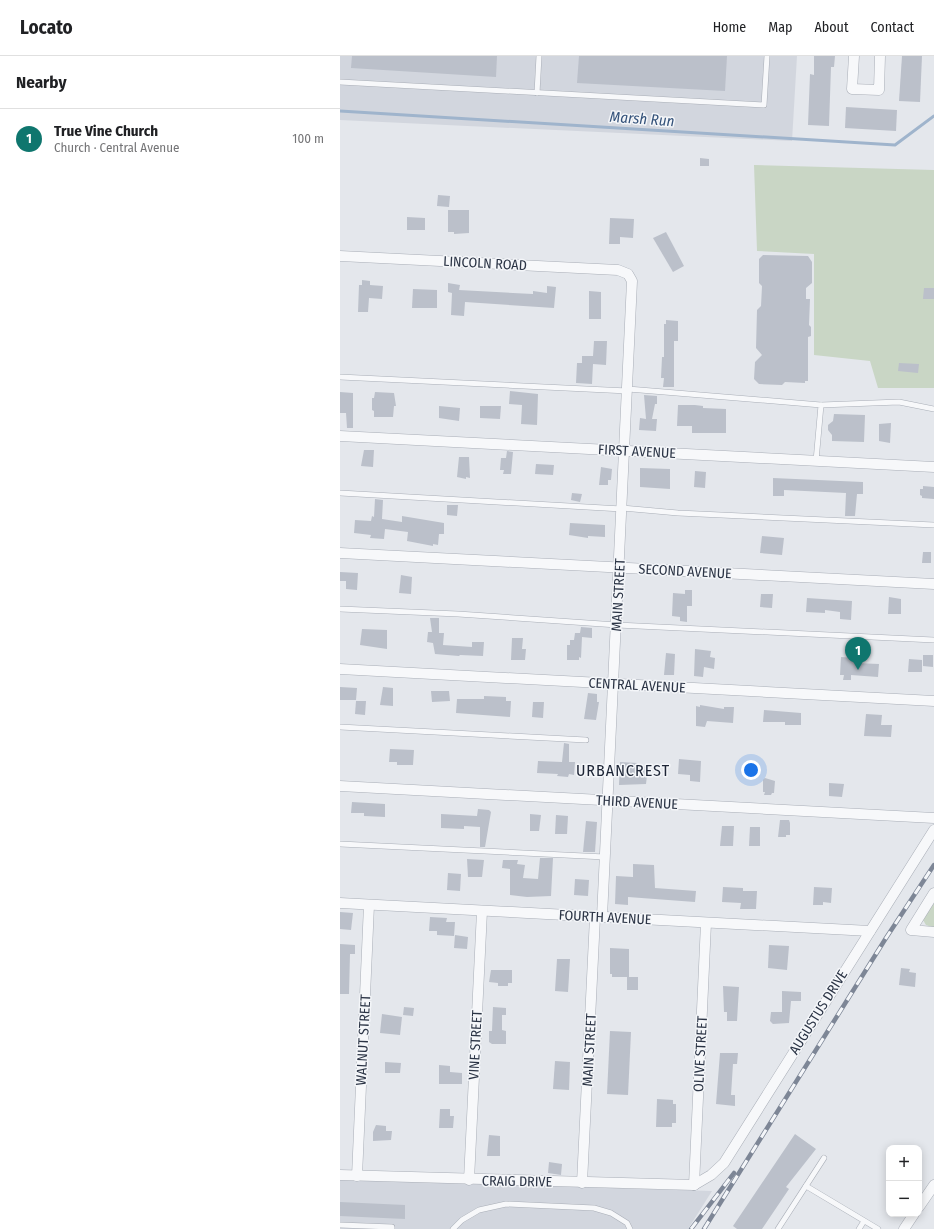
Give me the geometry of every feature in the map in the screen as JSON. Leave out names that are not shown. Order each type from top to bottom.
[{"type":"street","points":[[854,56],[852,89],[879,90],[880,56]]},
{"type":"street","name":"LINCOLN ROAD","points":[[340,256],[618,270],[628,274]]},
{"type":"street","name":"MAIN STREET","points":[[582,1183],[599,917],[605,857],[617,625],[632,289],[632,281],[628,274]]},
{"type":"street","name":"FIRST AVENUE","points":[[340,436],[934,467]]},
{"type":"street","name":"SECOND AVENUE","points":[[340,553],[934,584]]},
{"type":"street","name":"CENTRAL AVENUE","points":[[340,669],[934,701]]},
{"type":"street","name":"THIRD AVENUE","points":[[340,786],[934,818]]},
{"type":"street","name":"AUGUSTUS DRIVE","points":[[694,1185],[711,1175],[724,1163],[934,830]]},
{"type":"street","points":[[934,893],[911,930],[934,932]]},
{"type":"street","name":"FOURTH AVENUE","points":[[340,903],[870,931]]},
{"type":"street","name":"WALNUT STREET","points":[[357,1176],[369,905]]},
{"type":"street","name":"VINE STREET","points":[[469,1180],[482,910]]},
{"type":"street","name":"OLIVE STREET","points":[[694,1185],[706,923]]},
{"type":"street","name":"CRAIG DRIVE","points":[[340,1175],[469,1180],[694,1185]]},
{"type":"street","points":[[922,1203],[934,1185]]},
{"type":"street","points":[[904,1229],[912,1217]]},
{"type":"lane","points":[[537,93],[539,56]]},
{"type":"lane","points":[[340,82],[764,105],[766,56]]},
{"type":"lane","points":[[340,377],[628,390],[821,405],[899,402],[934,409]]},
{"type":"lane","points":[[816,461],[821,405]]},
{"type":"lane","points":[[340,493],[622,508],[678,513],[934,525]]},
{"type":"lane","points":[[340,609],[458,614],[617,625],[934,640]]},
{"type":"lane","points":[[340,727],[586,740]]},
{"type":"lane","points":[[340,844],[605,857]]},
{"type":"lane","points":[[778,1229],[824,1158]]},
{"type":"lane","points":[[806,1186],[878,1229]]},
{"type":"lane","points":[[453,1229],[462,1220],[478,1210],[506,1204],[594,1208],[611,1213],[627,1223],[630,1229]]},
{"type":"lane","points":[[859,1229],[864,1221]]},
{"type":"lane","points":[[340,1225],[357,1227],[392,1227],[392,1229]]},
{"type":"shaded area","points":[[340,56],[797,56],[792,141],[340,120]]},
{"type":"shaded area","points":[[340,1179],[712,1191],[688,1229],[340,1229]]},
{"type":"green space","points":[[754,165],[934,170],[934,388],[878,388],[870,361],[814,355],[814,254],[757,251]]},
{"type":"green space","points":[[934,903],[934,928],[926,925],[923,920]]},
{"type":"building","points":[[352,56],[497,56],[496,77],[351,68]]},
{"type":"building","points":[[579,56],[727,56],[725,91],[577,83]]},
{"type":"building","points":[[814,56],[835,56],[834,67],[831,67],[829,126],[808,125],[810,74],[814,75]]},
{"type":"building","points":[[902,56],[922,56],[920,102],[899,101]]},
{"type":"building","points":[[846,107],[897,110],[896,131],[845,128]]},
{"type":"building","points":[[700,158],[709,159],[709,166],[700,166]]},
{"type":"building","points":[[438,195],[450,196],[449,207],[437,206]]},
{"type":"building","points":[[448,210],[469,210],[469,233],[454,234],[454,232],[448,232]]},
{"type":"building","points":[[407,217],[425,218],[425,230],[407,230]]},
{"type":"building","points":[[610,218],[634,219],[633,238],[620,237],[620,244],[609,244]]},
{"type":"building","points":[[666,232],[684,266],[673,272],[653,238]]},
{"type":"building","points":[[763,255],[808,256],[812,262],[812,283],[806,288],[806,299],[810,299],[809,325],[811,327],[811,336],[808,337],[808,381],[805,381],[805,383],[785,382],[782,385],[759,384],[754,379],[755,362],[762,355],[756,348],[757,310],[761,306],[762,286],[759,283],[759,259]]},
{"type":"building","points":[[362,280],[370,281],[370,285],[383,286],[382,299],[369,298],[368,312],[358,312],[359,285],[362,285]]},
{"type":"building","points":[[448,283],[460,285],[459,290],[533,294],[533,291],[547,293],[547,286],[556,287],[554,308],[465,302],[464,316],[451,315],[452,293],[448,292]]},
{"type":"building","points":[[924,288],[934,288],[934,299],[923,299]]},
{"type":"building","points":[[413,289],[437,290],[437,308],[412,308]]},
{"type":"building","points":[[589,291],[601,292],[601,319],[589,319]]},
{"type":"building","points":[[666,320],[678,321],[678,341],[674,341],[674,387],[663,387],[664,378],[661,378],[662,357],[664,357],[664,324],[666,324]]},
{"type":"building","points":[[594,341],[607,341],[606,365],[593,364],[592,384],[576,383],[577,363],[582,363],[582,356],[593,356]]},
{"type":"building","points":[[899,363],[919,364],[918,373],[898,371]]},
{"type":"building","points":[[510,391],[538,394],[537,425],[521,424],[522,405],[509,404]]},
{"type":"building","points":[[340,392],[353,393],[353,428],[347,428],[346,413],[340,413]]},
{"type":"building","points":[[375,392],[394,393],[396,406],[394,406],[393,417],[374,417],[374,411],[372,410],[372,398],[374,398]]},
{"type":"building","points":[[644,395],[657,396],[657,404],[655,404],[652,419],[657,419],[656,431],[639,430],[640,418],[646,419]]},
{"type":"building","points":[[678,405],[695,405],[703,406],[703,408],[726,409],[726,433],[692,433],[692,426],[677,426]]},
{"type":"building","points":[[439,406],[460,408],[459,421],[439,418]]},
{"type":"building","points":[[480,406],[501,406],[500,419],[480,418]]},
{"type":"building","points":[[834,414],[865,415],[864,442],[832,441],[832,435],[828,430],[828,425],[833,421]]},
{"type":"building","points":[[891,423],[890,443],[879,441],[879,424]]},
{"type":"building","points":[[364,450],[374,450],[373,467],[361,466]]},
{"type":"building","points":[[507,451],[513,452],[511,474],[503,474],[504,470],[500,470],[501,458],[506,458]]},
{"type":"building","points":[[459,457],[469,457],[470,478],[466,477],[466,479],[457,477]]},
{"type":"building","points":[[536,464],[554,465],[553,475],[535,474]]},
{"type":"building","points":[[601,467],[612,469],[611,480],[608,480],[608,485],[599,485]]},
{"type":"building","points":[[640,468],[670,469],[670,489],[640,487]]},
{"type":"building","points":[[695,471],[706,472],[705,488],[694,487]]},
{"type":"building","points":[[773,478],[863,482],[863,494],[857,494],[855,516],[845,516],[846,493],[784,490],[784,496],[773,496]]},
{"type":"building","points":[[923,486],[934,487],[934,499],[922,498],[920,495],[920,489],[923,489]]},
{"type":"building","points":[[572,493],[582,494],[580,502],[571,500]]},
{"type":"building","points":[[375,499],[383,500],[382,519],[402,522],[402,516],[444,523],[444,534],[439,534],[438,545],[433,544],[433,546],[407,541],[408,532],[385,529],[384,539],[370,538],[371,535],[354,533],[355,520],[371,521],[372,516],[374,517]]},
{"type":"building","points":[[447,505],[458,505],[457,516],[447,515]]},
{"type":"building","points":[[570,523],[605,525],[605,537],[588,536],[588,538],[569,535]]},
{"type":"building","points":[[762,536],[784,538],[782,555],[760,553]]},
{"type":"building","points":[[923,552],[931,552],[931,563],[922,563]]},
{"type":"building","points":[[340,572],[358,573],[357,590],[346,589],[346,581],[340,581]]},
{"type":"building","points":[[401,575],[412,577],[411,594],[399,593]]},
{"type":"building","points":[[685,590],[692,590],[692,606],[687,606],[687,622],[680,621],[680,617],[672,616],[673,593],[685,594]]},
{"type":"building","points":[[761,594],[773,594],[772,608],[760,607]]},
{"type":"building","points":[[889,597],[901,599],[901,614],[888,614]]},
{"type":"building","points":[[807,598],[852,601],[851,620],[840,619],[840,612],[825,610],[825,613],[806,612]]},
{"type":"building","points":[[430,618],[439,618],[439,633],[444,633],[443,645],[472,647],[472,642],[484,642],[483,656],[435,654],[433,643],[427,642],[428,632],[432,632]]},
{"type":"building","points":[[581,627],[592,628],[592,638],[582,637],[581,658],[579,657],[579,660],[567,660],[567,645],[570,645],[570,640],[574,640],[575,633],[580,633]]},
{"type":"building","points":[[362,629],[387,630],[387,649],[360,645]]},
{"type":"building","points":[[512,638],[523,638],[522,649],[526,649],[525,660],[511,660]]},
{"type":"building","points":[[695,649],[711,651],[710,657],[715,658],[714,669],[704,667],[703,677],[694,676]]},
{"type":"building","points":[[666,653],[675,654],[674,675],[664,675]]},
{"type":"building","points":[[923,655],[933,655],[933,667],[923,666]]},
{"type":"building","points":[[841,657],[855,658],[855,663],[879,664],[878,677],[851,675],[851,680],[843,680],[844,675],[840,675]]},
{"type":"building","points":[[909,659],[922,660],[922,672],[908,672]]},
{"type":"building","points":[[340,687],[357,688],[356,700],[340,700]]},
{"type":"building","points":[[383,687],[393,688],[393,706],[380,705]]},
{"type":"building","points":[[431,691],[449,691],[450,701],[432,702]]},
{"type":"building","points":[[588,693],[597,694],[597,702],[599,702],[596,720],[584,719]]},
{"type":"building","points":[[484,696],[506,697],[506,701],[511,701],[510,717],[456,713],[457,699],[484,699]]},
{"type":"building","points":[[356,701],[366,701],[365,715],[355,714]]},
{"type":"building","points":[[533,702],[544,702],[543,718],[532,717]]},
{"type":"building","points":[[700,705],[724,709],[724,707],[734,707],[733,723],[707,721],[705,727],[696,726],[696,706],[700,707]]},
{"type":"building","points":[[764,710],[801,713],[801,725],[785,725],[785,722],[763,722]]},
{"type":"building","points":[[866,714],[882,715],[881,725],[892,725],[891,737],[864,736]]},
{"type":"building","points":[[564,743],[569,744],[569,762],[575,762],[574,775],[569,774],[568,777],[557,776],[558,774],[537,773],[538,761],[562,762]]},
{"type":"building","points":[[390,749],[414,750],[413,765],[397,765],[397,762],[389,762]]},
{"type":"building","points":[[679,759],[701,761],[700,782],[690,781],[690,775],[678,774]]},
{"type":"building","points":[[620,762],[637,763],[637,766],[648,767],[646,784],[619,785]]},
{"type":"building","points":[[765,778],[775,781],[774,793],[771,795],[764,795],[763,780]]},
{"type":"building","points":[[829,783],[844,784],[842,797],[829,796]]},
{"type":"building","points":[[352,802],[385,804],[385,817],[364,816],[364,813],[351,813]]},
{"type":"building","points":[[478,809],[489,810],[491,812],[485,847],[480,847],[480,827],[464,826],[464,829],[441,828],[441,814],[477,816]]},
{"type":"building","points":[[530,814],[541,815],[539,831],[530,831]]},
{"type":"building","points":[[556,815],[568,816],[567,834],[555,834]]},
{"type":"building","points":[[780,820],[789,820],[790,835],[786,835],[786,837],[778,837]]},
{"type":"building","points":[[586,821],[597,822],[595,852],[583,852]]},
{"type":"building","points":[[722,826],[734,826],[733,846],[720,846]]},
{"type":"building","points":[[750,827],[760,827],[760,846],[749,846]]},
{"type":"building","points":[[540,858],[553,858],[551,896],[527,897],[510,895],[510,869],[502,868],[503,860],[518,860],[517,864],[525,865],[523,878],[538,879]]},
{"type":"building","points":[[467,859],[484,860],[482,877],[468,877]]},
{"type":"building","points":[[633,864],[654,865],[655,888],[696,891],[695,902],[628,897],[628,905],[615,904],[616,876],[633,877]]},
{"type":"building","points":[[448,873],[461,874],[460,891],[447,890]]},
{"type":"building","points":[[575,879],[589,880],[588,896],[574,895]]},
{"type":"building","points":[[723,887],[743,888],[743,891],[757,891],[756,909],[740,909],[741,903],[722,902]]},
{"type":"building","points":[[814,887],[832,888],[831,903],[823,902],[823,905],[813,905]]},
{"type":"building","points":[[340,912],[353,913],[351,930],[340,929]]},
{"type":"building","points":[[430,917],[447,918],[446,922],[455,922],[454,936],[437,935],[437,931],[429,931]]},
{"type":"building","points":[[455,935],[468,937],[467,949],[454,948]]},
{"type":"building","points":[[340,944],[355,945],[355,954],[350,954],[349,994],[340,994]]},
{"type":"building","points":[[769,945],[789,946],[787,970],[768,968]]},
{"type":"building","points":[[610,948],[629,949],[629,977],[612,977],[612,974],[610,974]]},
{"type":"building","points":[[557,959],[570,959],[568,992],[555,991]]},
{"type":"building","points":[[901,968],[910,969],[909,972],[916,973],[915,987],[899,985]]},
{"type":"building","points":[[491,970],[512,970],[512,983],[508,983],[508,986],[498,986],[498,983],[489,982]]},
{"type":"building","points":[[627,977],[638,977],[638,990],[627,990]]},
{"type":"building","points":[[723,986],[739,987],[737,1021],[727,1021],[727,1012],[724,1012]]},
{"type":"building","points":[[782,991],[801,992],[801,1001],[791,1001],[789,1023],[773,1024],[770,1021],[771,1012],[782,1012]]},
{"type":"building","points":[[404,1007],[414,1008],[413,1016],[403,1015]]},
{"type":"building","points":[[493,1007],[506,1008],[506,1015],[502,1015],[502,1030],[506,1031],[506,1044],[492,1044],[489,1042],[489,1031],[492,1031]]},
{"type":"building","points":[[382,1014],[402,1017],[400,1035],[380,1033]]},
{"type":"building","points":[[610,1031],[631,1032],[628,1095],[607,1094]]},
{"type":"building","points":[[720,1053],[738,1053],[737,1064],[733,1064],[731,1095],[735,1095],[735,1106],[716,1104]]},
{"type":"building","points":[[555,1061],[570,1062],[569,1090],[553,1089]]},
{"type":"building","points":[[385,1062],[401,1063],[400,1073],[385,1073]]},
{"type":"building","points":[[439,1065],[450,1066],[450,1072],[462,1073],[462,1084],[439,1084]]},
{"type":"building","points":[[657,1099],[673,1100],[673,1104],[676,1104],[676,1123],[672,1123],[672,1127],[656,1127]]},
{"type":"building","points":[[440,1109],[450,1109],[450,1116],[454,1116],[453,1128],[439,1128]]},
{"type":"building","points":[[376,1125],[386,1126],[386,1131],[392,1131],[391,1140],[373,1141],[373,1132]]},
{"type":"building","points":[[795,1134],[816,1149],[786,1187],[789,1189],[762,1229],[737,1229],[733,1226]]},
{"type":"building","points":[[489,1135],[500,1136],[500,1156],[487,1156]]},
{"type":"building","points":[[549,1162],[562,1164],[561,1175],[548,1173]]},
{"type":"building","points":[[340,1202],[405,1205],[405,1219],[340,1216]]},
{"type":"waterway","name":"Marsh Run","points":[[340,111],[895,145],[934,116]]},
{"type":"railway","points":[[704,1229],[886,938],[934,865]]},
{"type":"railway","points":[[691,1229],[734,1173]]},
{"type":"place","name":"True Vine Church","points":[[858,670]]},
{"type":"district","name":"URBANCREST","points":[[623,770]]}]
